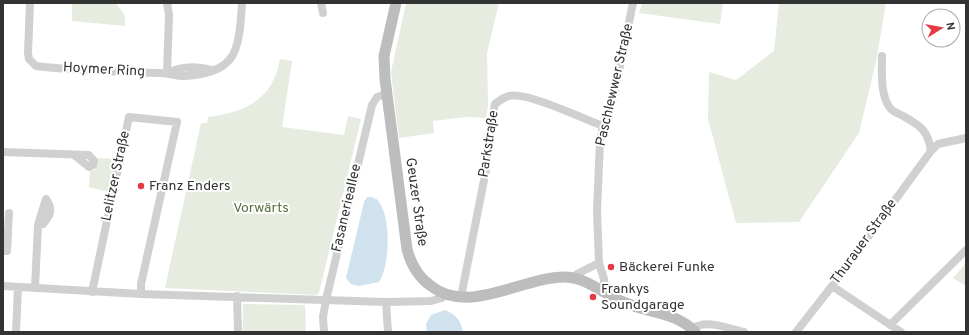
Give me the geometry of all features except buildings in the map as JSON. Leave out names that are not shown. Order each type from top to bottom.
[{"type":"main road","name":"Geuzer Straße","points":[[396,3],[384,56],[386,94],[405,241],[409,257],[415,269],[424,281],[444,294],[461,297],[482,296],[551,279],[573,278],[585,282],[629,305],[680,320],[694,331]]},
{"type":"street","name":"Hoymer Ring","points":[[30,3],[28,53],[29,60],[36,66],[168,73]]},
{"type":"street","points":[[167,3],[169,15],[168,73],[180,68],[203,68],[212,70],[227,62],[236,49],[242,3]]},
{"type":"street","points":[[321,3],[323,13]]},
{"type":"street","name":"Paschlewwer Straße","points":[[604,292],[604,279],[599,264],[598,167],[603,126],[614,95],[633,3]]},
{"type":"street","points":[[882,56],[884,98],[891,109],[925,130],[931,151]]},
{"type":"street","name":"Fasanerieallee","points":[[324,332],[323,316],[326,300],[372,105],[377,97],[386,94]]},
{"type":"street","name":"Parkstraße","points":[[461,297],[486,170],[491,122],[495,104],[509,96],[519,95],[535,99],[603,126]]},
{"type":"street","name":"Lelitzer Straße","points":[[92,292],[129,117],[177,122],[141,284],[141,294]]},
{"type":"street","name":"Thurauer Straße","points":[[796,332],[832,286],[931,151],[938,144],[966,138]]},
{"type":"street","points":[[3,152],[74,154]]},
{"type":"street","points":[[3,251],[7,251],[9,214]]},
{"type":"street","points":[[35,288],[38,225]]},
{"type":"street","points":[[890,325],[966,250]]},
{"type":"street","points":[[573,278],[577,274],[599,264]]},
{"type":"street","points":[[3,286],[92,292],[386,302],[431,301],[442,298],[444,294]]},
{"type":"street","points":[[832,286],[901,332]]},
{"type":"street","points":[[16,332],[18,287]]},
{"type":"street","points":[[237,296],[238,332]]},
{"type":"street","points":[[386,302],[388,332]]},
{"type":"street","points":[[694,331],[702,324],[712,328],[744,332]]},
{"type":"green space","points":[[72,3],[116,3],[125,16],[125,26],[72,21]]},
{"type":"green space","points":[[406,3],[499,3],[487,53],[488,106],[486,118],[467,117],[433,121],[434,133],[399,138],[391,72]]},
{"type":"green space","points":[[642,3],[723,3],[720,24],[639,13]]},
{"type":"green space","points":[[779,3],[886,3],[876,62],[859,133],[799,222],[736,223],[708,119],[709,72],[736,80],[774,51]]},
{"type":"green space","name":"Vorwärts","points":[[280,59],[292,61],[282,127],[344,135],[348,116],[361,119],[319,293],[316,295],[165,288],[201,123],[207,123],[208,117],[234,112],[255,102],[271,85]]},
{"type":"green space","points":[[97,158],[118,159],[110,192],[89,187],[90,170],[95,170]]},
{"type":"green space","points":[[966,263],[966,286],[953,278]]},
{"type":"green space","points":[[243,304],[305,305],[306,332],[243,332]]},
{"type":"water","points":[[367,197],[377,199],[383,209],[387,230],[387,254],[383,275],[379,282],[359,286],[351,284],[346,278],[364,202]]},
{"type":"water","points":[[445,310],[457,318],[461,324],[463,332],[427,332],[426,324],[431,315]]},
{"type":"place","name":"Franz Enders","points":[[141,186]]},
{"type":"place","name":"Bäckerei Funke","points":[[611,267]]},
{"type":"place","name":"Frankys Soundgarage","points":[[593,297]]}]
